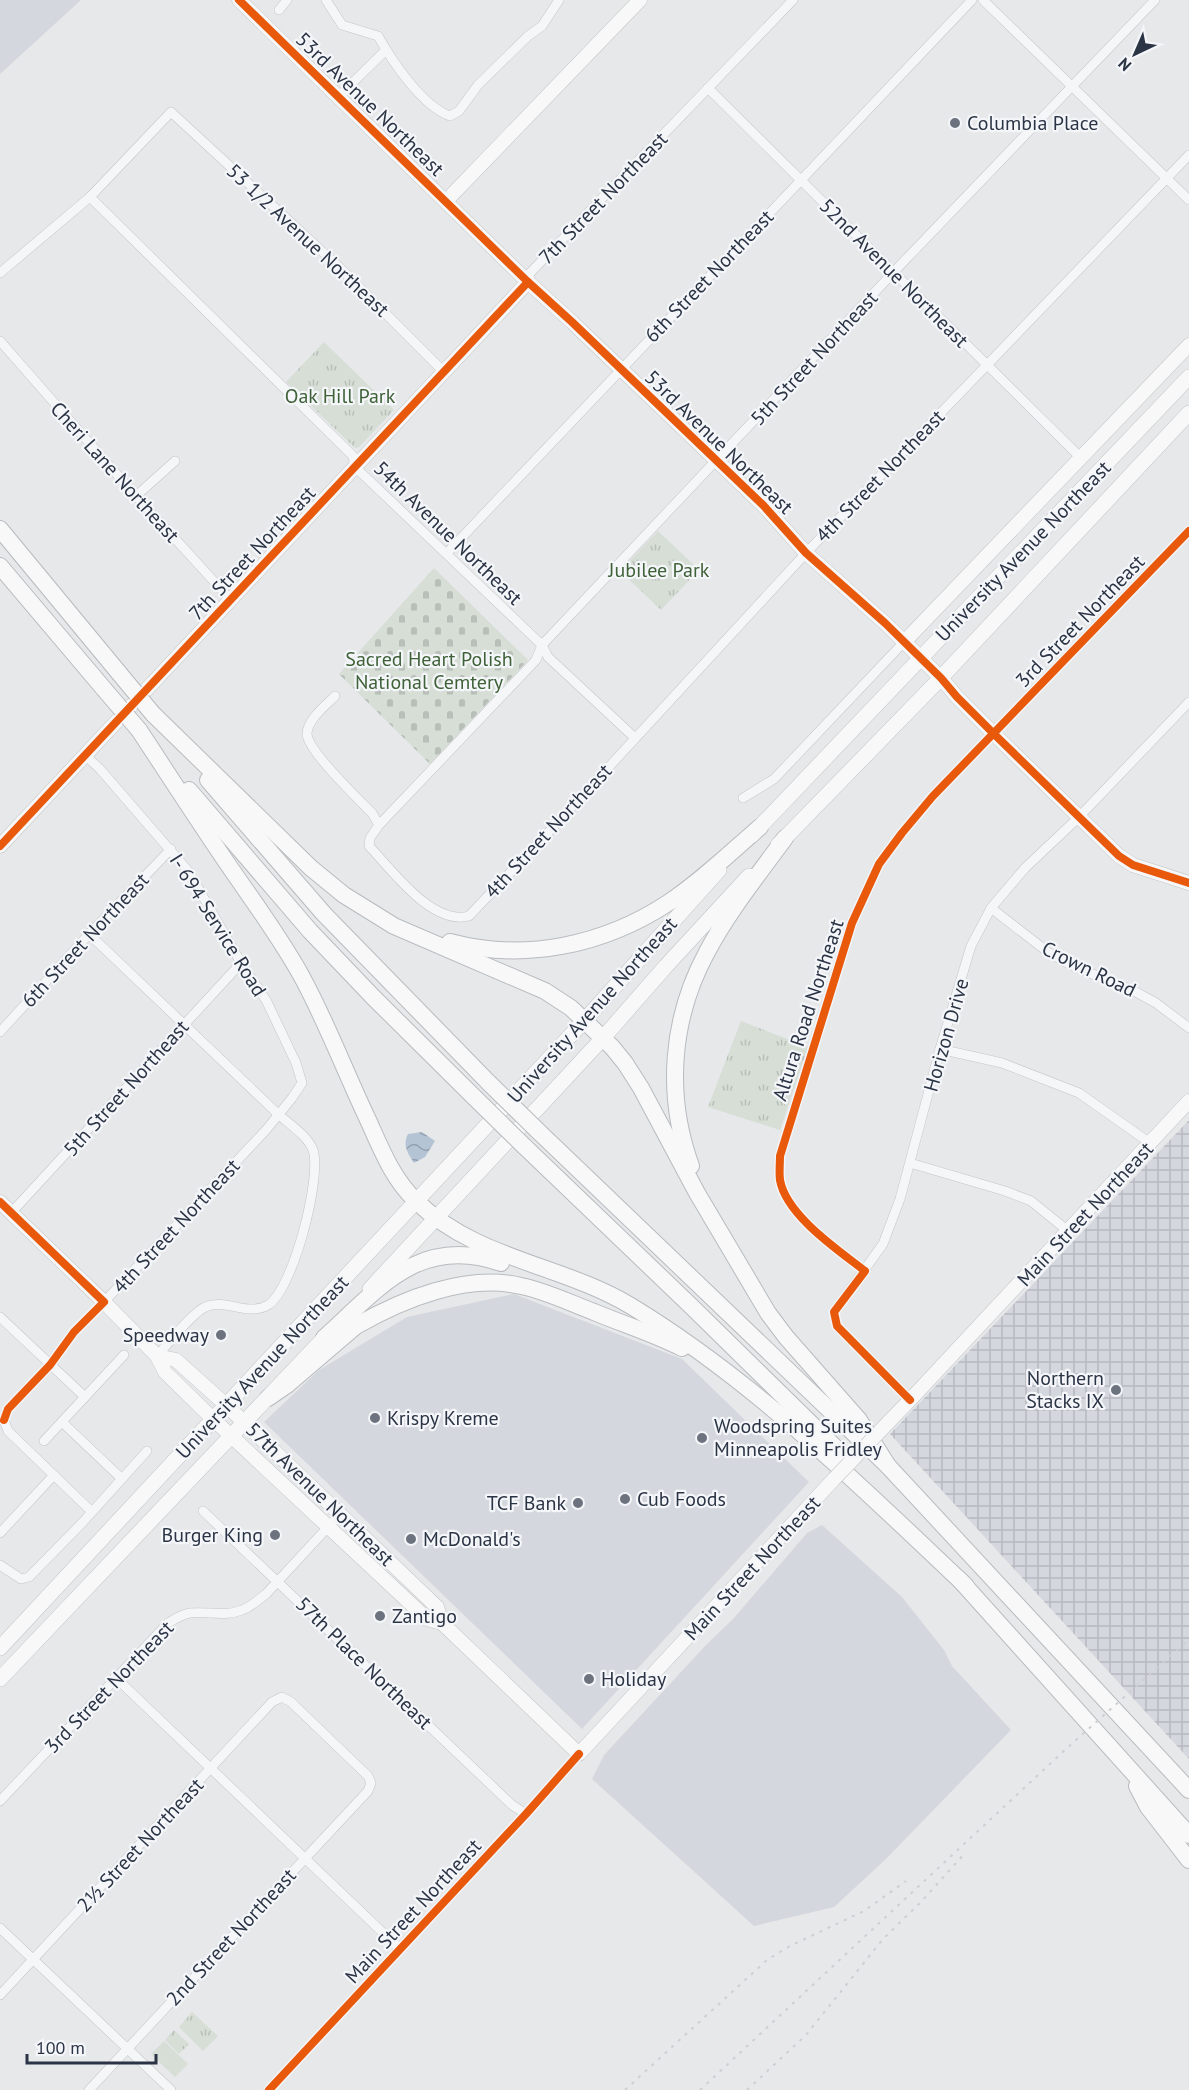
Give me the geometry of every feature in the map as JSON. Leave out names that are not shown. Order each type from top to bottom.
[{"type":"highway","points":[[0,529],[240,818],[324,914],[537,1130],[888,1466],[1189,1790]]},
{"type":"highway","points":[[0,566],[310,931],[373,998],[851,1463],[966,1586],[1189,1835]]},
{"type":"highway","points":[[153,714],[310,868],[371,913],[406,932],[533,985],[563,1002],[619,1054],[632,1072],[697,1193],[775,1323],[860,1420],[888,1466]]},
{"type":"highway","points":[[139,730],[286,949],[312,996],[381,1151],[403,1186],[416,1201],[436,1218],[470,1240],[603,1291],[674,1333],[746,1386],[818,1447],[966,1586]]},
{"type":"highway","points":[[371,913],[412,931],[470,946],[515,951],[570,945],[621,928],[667,903],[702,877],[759,827]]},
{"type":"highway","points":[[735,1256],[701,1189],[685,1148],[675,1095],[677,1047],[687,1000],[706,953],[727,919],[785,838]]},
{"type":"highway","points":[[324,1338],[397,1273],[421,1261],[454,1254],[484,1258],[513,1268],[612,1305],[674,1333]]},
{"type":"highway","points":[[268,1398],[287,1385],[356,1326],[367,1320],[398,1305],[442,1290],[489,1281],[534,1289],[661,1339],[697,1356],[746,1386]]},
{"type":"highway","points":[[1127,1766],[1148,1807],[1189,1860]]},
{"type":"main road","name":"University Avenue Northeast","points":[[0,1648],[584,1021],[759,827],[1189,377]]},
{"type":"main road","name":"University Avenue Northeast","points":[[0,1678],[268,1398],[603,1038],[666,966],[785,838],[941,678],[1189,413]]},
{"type":"street","name":"53rd Avenue Northeast","points":[[239,0],[528,282],[763,505],[806,553],[857,596],[921,658],[1078,818],[1119,856],[1133,865],[1189,884]]},
{"type":"street","points":[[279,10],[287,0]]},
{"type":"street","points":[[326,0],[342,25],[378,36],[403,77],[441,113],[450,116],[459,111],[478,85],[528,36],[542,26],[559,0]]},
{"type":"street","points":[[446,201],[640,0]]},
{"type":"street","name":"7th Street Northeast","points":[[0,846],[528,282],[530,273],[793,0]]},
{"type":"street","name":"6th Street Northeast","points":[[447,553],[972,0]]},
{"type":"street","points":[[983,0],[1189,200]]},
{"type":"street","name":"5th Street Northeast","points":[[379,825],[536,660],[542,645],[1155,0]]},
{"type":"street","points":[[338,97],[386,50]]},
{"type":"street","name":"52nd Avenue Northeast","points":[[708,88],[1081,458]]},
{"type":"street","name":"53 1/2 Avenue Northeast","points":[[90,197],[171,111],[339,267],[443,371]]},
{"type":"street","name":"4th Street Northeast","points":[[379,825],[370,838],[369,846],[407,887],[425,903],[445,915],[460,918],[469,916],[561,820],[806,553],[1189,155]]},
{"type":"street","points":[[0,273],[90,197]]},
{"type":"street","name":"54th Avenue Northeast","points":[[90,197],[353,456],[355,466],[542,645],[548,657],[635,738]]},
{"type":"street","name":"Cheri Lane Northeast","points":[[0,341],[231,600]]},
{"type":"street","name":"University Avenue Northeast","points":[[743,798],[774,778],[1189,345]]},
{"type":"street","points":[[136,496],[174,461]]},
{"type":"street","name":"3rd Street Northeast","points":[[994,734],[1189,531]]},
{"type":"street","points":[[334,696],[311,723],[307,734],[313,750],[372,813],[379,825]]},
{"type":"street","name":"Horizon Drive","points":[[910,1400],[837,1326],[834,1312],[883,1244],[900,1199],[940,1049],[971,946],[991,908],[1025,868],[1078,818],[1189,702]]},
{"type":"street","name":"Altura Road Northeast","points":[[865,1271],[808,1226],[792,1206],[780,1181],[780,1156],[852,923],[879,864],[933,796],[994,734]]},
{"type":"street","name":"I- 694 Service Road","points":[[86,756],[100,769],[189,872],[241,963],[266,1000],[296,1063],[302,1083]]},
{"type":"street","name":"6th Street Northeast","points":[[0,1032],[89,934],[171,849]]},
{"type":"street","name":"Crown Road","points":[[991,908],[1049,954],[1134,991],[1156,1003],[1189,1028]]},
{"type":"street","points":[[89,934],[309,1144],[313,1151],[315,1165],[306,1218],[298,1248],[277,1298],[257,1309],[222,1305],[205,1308],[196,1314],[157,1356]]},
{"type":"street","name":"5th Street Northeast","points":[[11,1213],[241,963]]},
{"type":"street","points":[[940,1049],[1002,1063],[1079,1093],[1150,1143]]},
{"type":"street","name":"4th Street Northeast","points":[[54,1475],[8,1431],[4,1420],[8,1409],[50,1365],[74,1332],[105,1302],[266,1130],[302,1083]]},
{"type":"street","name":"Main Street Northeast","points":[[269,2090],[834,1479],[1189,1101]]},
{"type":"street","points":[[910,1163],[1031,1201],[1068,1231]]},
{"type":"street","name":"57th Avenue Northeast","points":[[0,1202],[105,1302],[157,1356],[165,1372],[213,1419],[427,1619],[442,1623],[579,1754]]},
{"type":"street","points":[[0,1317],[85,1397]]},
{"type":"street","points":[[44,1441],[124,1355]]},
{"type":"street","name":"57th Avenue Northeast","points":[[157,1356],[176,1360],[245,1422],[437,1607],[442,1623]]},
{"type":"street","points":[[62,1422],[122,1479]]},
{"type":"street","points":[[0,1564],[21,1579],[29,1577],[147,1451]]},
{"type":"street","points":[[0,1533],[54,1475],[91,1511]]},
{"type":"street","name":"57th Place Northeast","points":[[203,1511],[512,1805],[526,1814]]},
{"type":"street","name":"3rd Street Northeast","points":[[0,1801],[168,1623],[190,1613],[228,1613],[243,1610],[266,1594],[341,1513]]},
{"type":"street","points":[[115,1677],[400,1949]]},
{"type":"street","name":"2½ Street Northeast","points":[[0,1995],[272,1702],[282,1697],[291,1702],[368,1776],[371,1783]]},
{"type":"street","name":"2nd Street Northeast","points":[[89,2090],[368,1791],[371,1783]]},
{"type":"street","points":[[0,1928],[171,2090]]},
{"type":"shaded area","points":[[0,0],[81,0],[0,74]]},
{"type":"shaded area","points":[[1189,1120],[1189,1759],[890,1434]]},
{"type":"shaded area","points":[[514,1294],[682,1359],[809,1482],[582,1729],[264,1422],[319,1370],[407,1317]]},
{"type":"shaded area","points":[[822,1525],[902,1597],[944,1650],[952,1666],[1011,1730],[886,1859],[834,1907],[754,1926],[592,1779],[604,1755],[734,1618],[807,1533]]},
{"type":"green space","name":"Oak Hill Park","points":[[324,342],[394,410],[359,447],[355,448],[286,382]]},
{"type":"green space","name":"Jubilee Park","points":[[658,531],[699,570],[661,610],[620,571]]},
{"type":"green space","name":"Sacred Heart Polish National Cemtery","points":[[434,568],[528,660],[430,764],[339,674]]},
{"type":"green space","points":[[741,1021],[808,1047],[780,1130],[708,1107]]},
{"type":"green space","points":[[192,2012],[218,2036],[203,2051],[179,2027]]},
{"type":"green space","points":[[174,2030],[189,2044],[179,2054],[165,2040]]},
{"type":"green space","points":[[164,2041],[188,2064],[175,2077],[151,2054]]},
{"type":"water","points":[[422,1132],[435,1141],[425,1157],[414,1163],[406,1149],[406,1138],[408,1134]]},
{"type":"railway","points":[[700,2090],[1066,1749],[1189,1639]]},
{"type":"railway","points":[[747,2090],[806,2035],[883,1939],[921,1902],[966,1852]]},
{"type":"railway","points":[[625,2090],[767,1960],[790,1946],[864,1911],[906,1881]]},
{"type":"cycle path","points":[[239,0],[528,282],[763,505],[806,553],[885,623],[1119,856],[1133,865],[1189,883]]},
{"type":"cycle path","points":[[0,846],[528,282]]},
{"type":"cycle path","points":[[910,1400],[837,1326],[834,1312],[865,1271],[802,1219],[784,1193],[780,1180],[780,1156],[852,923],[879,864],[933,796],[1189,531]]},
{"type":"cycle path","points":[[0,1202],[104,1302],[74,1332],[50,1365],[8,1409],[4,1420]]},
{"type":"cycle path","points":[[269,2090],[579,1754]]},
{"type":"place","name":"Columbia Place","points":[[955,123]]},
{"type":"place","name":"Speedway","points":[[221,1335]]},
{"type":"place","name":"Northern Stacks IX","points":[[1116,1390]]},
{"type":"place","name":"Krispy Kreme","points":[[375,1418]]},
{"type":"place","name":"Woodspring Suites Minneapolis Fridley","points":[[702,1438]]},
{"type":"place","name":"Cub Foods","points":[[625,1499]]},
{"type":"place","name":"TCF Bank","points":[[578,1503]]},
{"type":"place","name":"Burger King","points":[[275,1535]]},
{"type":"place","name":"McDonald's","points":[[411,1539]]},
{"type":"place","name":"Zantigo","points":[[380,1616]]},
{"type":"place","name":"Holiday","points":[[589,1679]]}]
